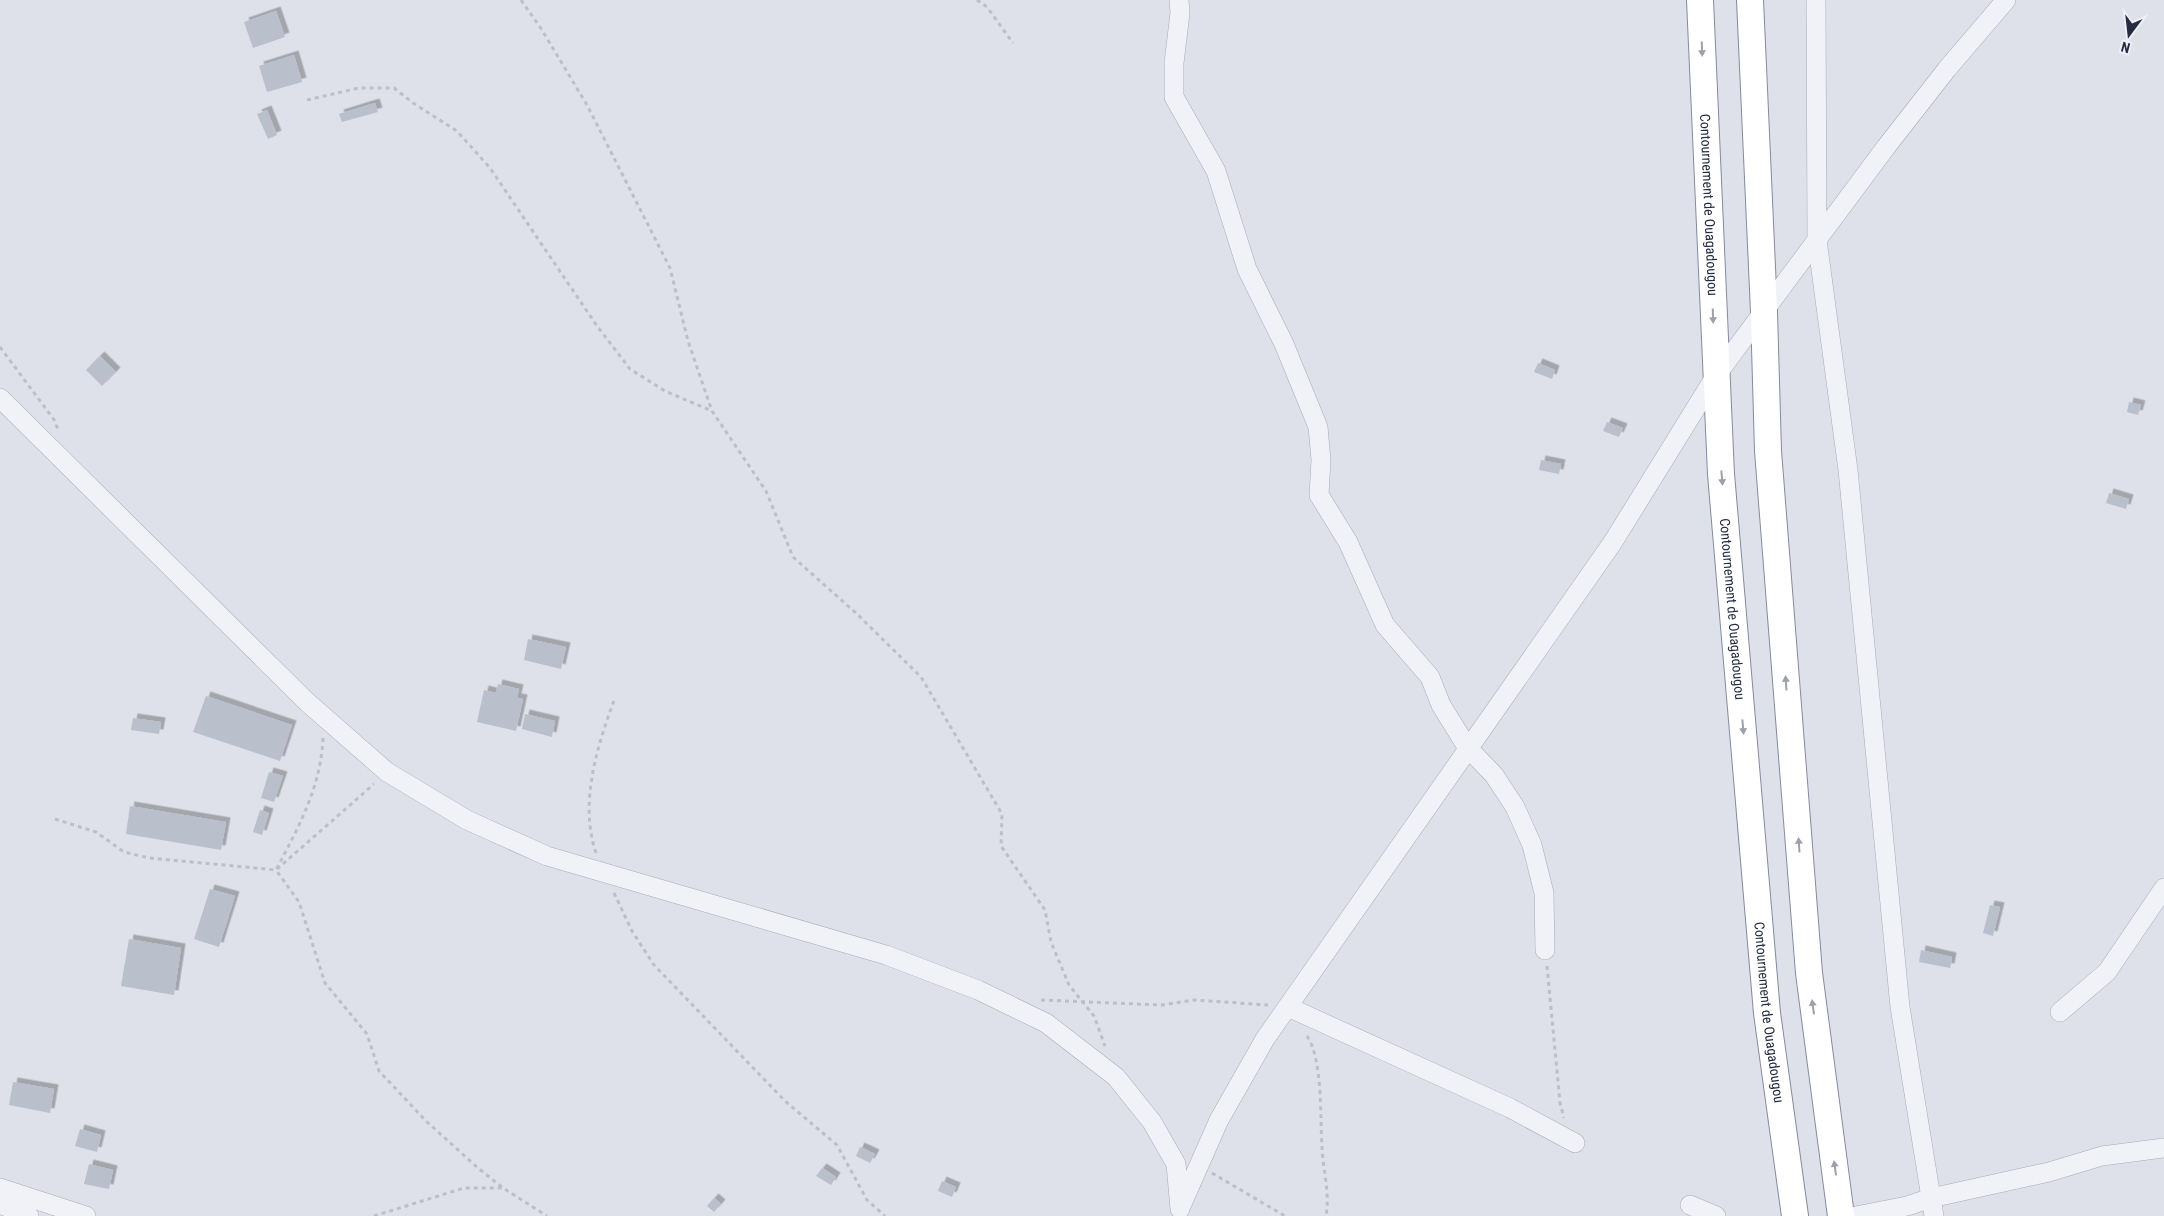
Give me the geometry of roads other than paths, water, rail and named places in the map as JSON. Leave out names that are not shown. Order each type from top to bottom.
[{"type":"highway","name":"Contournement de Ouagadougou","points":[[1700,0],[1715,377],[1722,484],[1767,1013],[1795,1216]]},
{"type":"highway","points":[[1750,0],[1764,312],[1768,450],[1809,973],[1841,1216]]},
{"type":"street","points":[[1179,0],[1180,13],[1174,63],[1174,97],[1216,171],[1247,269],[1284,344],[1318,427],[1321,460],[1319,494],[1348,542],[1385,625],[1430,677],[1441,705],[1467,747],[1494,775],[1516,807],[1532,845],[1544,894],[1545,950]]},
{"type":"street","points":[[1816,0],[1817,240],[1848,470],[1900,1007],[1932,1207]]},
{"type":"street","points":[[1178,1212],[1223,1112],[1265,1038],[1467,747],[1614,542],[1715,377],[1941,76],[2006,0]]},
{"type":"street","points":[[0,398],[308,702],[387,772],[467,820],[547,856],[886,955],[978,990],[1046,1023],[1116,1077],[1152,1122],[1176,1164],[1178,1212]]},
{"type":"street","points":[[2060,1012],[2107,972],[2164,888]]},
{"type":"street","points":[[1288,1007],[1510,1108],[1575,1143]]},
{"type":"street","points":[[1856,1216],[1907,1206],[1932,1207],[2102,1156],[2164,1148]]},
{"type":"street","points":[[0,1188],[86,1216]]},
{"type":"street","points":[[0,1204],[29,1216]]},
{"type":"street","points":[[1690,1205],[1716,1216]]}]
